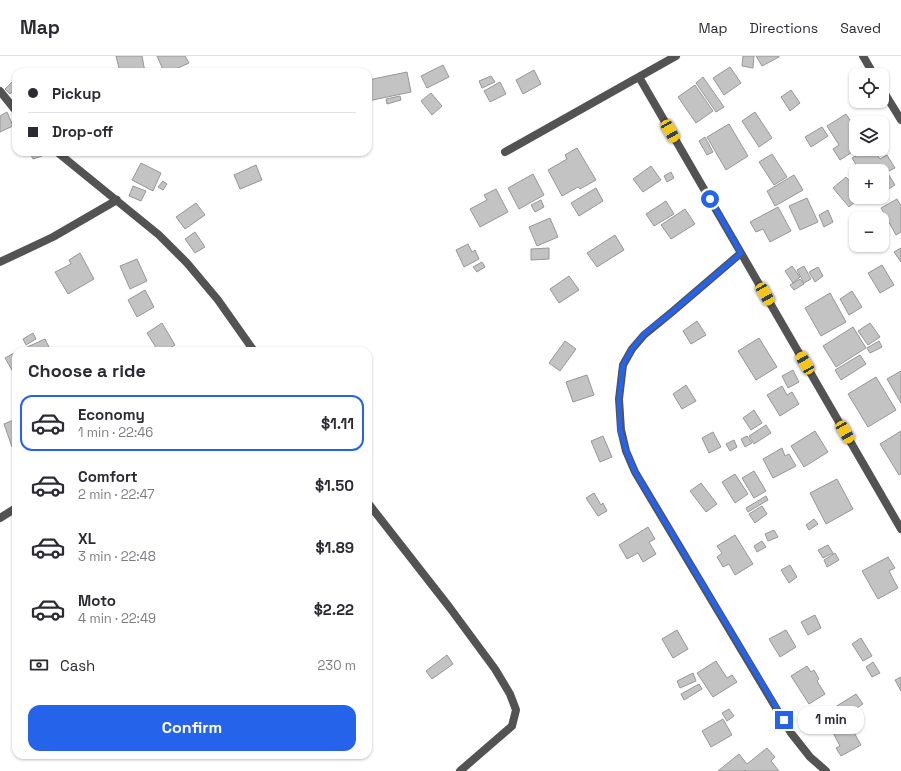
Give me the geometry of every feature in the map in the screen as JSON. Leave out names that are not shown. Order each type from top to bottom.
[{"type":"street","points":[[505,152],[676,56]]},
{"type":"street","points":[[863,56],[870,68]]},
{"type":"street","points":[[639,77],[901,529]]},
{"type":"street","points":[[0,91],[12,106]]},
{"type":"street","points":[[889,100],[901,120]]},
{"type":"street","points":[[62,156],[159,235],[187,263],[218,300],[251,347]]},
{"type":"street","points":[[0,262],[53,237],[116,200]]},
{"type":"street","points":[[741,253],[644,334],[632,349],[623,365],[619,399],[620,430],[635,472],[787,726],[810,758],[826,771]]},
{"type":"street","points":[[372,509],[450,608],[495,669],[510,694],[516,710],[512,726],[460,771]]},
{"type":"street","points":[[0,518],[12,510]]},
{"type":"building","points":[[116,56],[142,56],[144,68],[119,68]]},
{"type":"building","points":[[157,56],[185,56],[189,63],[178,68],[162,68]]},
{"type":"building","points":[[743,56],[754,56],[753,68],[742,66]]},
{"type":"building","points":[[756,56],[779,56],[779,57],[762,66]]},
{"type":"building","points":[[443,65],[449,77],[427,88],[421,76]]},
{"type":"building","points":[[730,67],[741,83],[724,95],[713,78]]},
{"type":"building","points":[[534,70],[541,84],[523,94],[516,80]]},
{"type":"building","points":[[407,72],[411,92],[372,100],[372,79]]},
{"type":"building","points":[[491,76],[495,82],[482,88],[479,81]]},
{"type":"building","points":[[703,77],[724,107],[716,112],[696,83]]},
{"type":"building","points":[[12,82],[12,92],[10,94],[5,89]]},
{"type":"building","points":[[500,82],[506,94],[490,102],[484,91]]},
{"type":"building","points":[[695,85],[713,111],[696,123],[678,97]]},
{"type":"building","points":[[791,90],[800,103],[790,111],[781,97]]},
{"type":"building","points":[[431,93],[442,106],[432,115],[421,101]]},
{"type":"building","points":[[400,96],[401,100],[387,104],[386,99]]},
{"type":"building","points":[[7,112],[12,126],[0,132],[0,116]]},
{"type":"building","points":[[755,112],[772,138],[759,147],[742,121]]},
{"type":"building","points":[[846,114],[849,118],[849,154],[840,160],[833,149],[839,145],[827,126]]},
{"type":"building","points":[[729,124],[748,156],[726,170],[707,137]]},
{"type":"building","points":[[822,127],[828,136],[811,147],[805,137]]},
{"type":"building","points":[[705,137],[713,152],[707,155],[699,141]]},
{"type":"building","points":[[577,148],[596,180],[580,189],[578,187],[562,196],[548,170],[567,159],[565,155]]},
{"type":"building","points":[[772,154],[787,177],[774,185],[759,162]]},
{"type":"building","points":[[32,156],[42,156],[33,159]]},
{"type":"building","points":[[855,156],[878,156],[880,159],[888,156],[895,168],[889,171],[889,164],[856,164],[852,158]]},
{"type":"building","points":[[141,163],[161,173],[153,191],[132,180]]},
{"type":"building","points":[[256,165],[262,180],[240,189],[234,175]]},
{"type":"building","points":[[651,166],[661,180],[643,192],[633,179]]},
{"type":"building","points":[[671,172],[674,178],[667,182],[664,176]]},
{"type":"building","points":[[533,174],[544,195],[519,209],[508,188]]},
{"type":"building","points":[[794,175],[803,190],[775,206],[767,191]]},
{"type":"building","points":[[889,175],[895,185],[889,189]]},
{"type":"building","points":[[846,177],[849,180],[849,204],[853,204],[849,207],[833,188]]},
{"type":"building","points":[[163,181],[167,184],[163,190],[158,187]]},
{"type":"building","points":[[133,186],[146,191],[141,201],[129,196]]},
{"type":"building","points":[[596,188],[603,201],[579,216],[571,203]]},
{"type":"building","points":[[496,189],[508,212],[480,227],[470,209],[487,200],[484,195]]},
{"type":"building","points":[[807,198],[818,222],[800,230],[789,206]]},
{"type":"building","points":[[897,199],[901,206],[901,232],[896,235],[889,222],[889,212],[883,212],[881,208]]},
{"type":"building","points":[[541,200],[544,207],[535,212],[531,205]]},
{"type":"building","points":[[666,201],[674,214],[654,226],[646,214]]},
{"type":"building","points":[[196,203],[205,215],[185,229],[176,217]]},
{"type":"building","points":[[778,207],[791,231],[770,242],[763,229],[756,232],[750,222]]},
{"type":"building","points":[[685,209],[695,224],[671,239],[661,225]]},
{"type":"building","points":[[828,210],[833,222],[824,227],[819,215]]},
{"type":"building","points":[[550,218],[558,237],[537,246],[529,227]]},
{"type":"building","points":[[195,232],[205,247],[195,253],[185,239]]},
{"type":"building","points":[[615,235],[624,250],[597,267],[587,253]]},
{"type":"building","points":[[468,244],[472,252],[475,250],[479,259],[464,267],[456,250]]},
{"type":"building","points":[[549,248],[549,259],[531,260],[531,249]]},
{"type":"building","points":[[901,248],[901,262],[894,252]]},
{"type":"building","points":[[80,253],[94,279],[68,294],[55,272],[71,264],[69,260]]},
{"type":"building","points":[[137,259],[147,281],[130,289],[120,266]]},
{"type":"building","points":[[482,262],[485,267],[477,272],[473,267]]},
{"type":"building","points":[[882,265],[894,285],[880,293],[868,273]]},
{"type":"building","points":[[792,266],[800,277],[793,283],[785,271]]},
{"type":"building","points":[[804,266],[811,279],[804,283],[797,270]]},
{"type":"building","points":[[818,267],[823,276],[815,282],[809,272]]},
{"type":"building","points":[[569,276],[579,290],[559,303],[550,289]]},
{"type":"building","points":[[800,279],[804,284],[794,290],[790,285]]},
{"type":"building","points":[[145,290],[154,307],[137,317],[128,300]]},
{"type":"building","points":[[852,291],[862,307],[849,315],[840,299]]},
{"type":"building","points":[[830,293],[846,322],[821,336],[805,308]]},
{"type":"building","points":[[697,321],[706,335],[691,344],[683,331]]},
{"type":"building","points":[[162,323],[175,345],[172,347],[156,347],[147,333]]},
{"type":"building","points":[[870,323],[880,337],[868,345],[858,331]]},
{"type":"building","points":[[853,327],[866,348],[836,367],[823,346]]},
{"type":"building","points":[[33,333],[36,339],[26,345],[23,339]]},
{"type":"building","points":[[759,338],[777,367],[756,380],[738,351]]},
{"type":"building","points":[[45,339],[49,347],[27,347]]},
{"type":"building","points":[[565,341],[576,349],[560,371],[549,363]]},
{"type":"building","points":[[879,341],[882,347],[870,353],[867,348]]},
{"type":"building","points":[[12,354],[12,370],[5,358]]},
{"type":"building","points":[[860,355],[866,364],[841,380],[835,370]]},
{"type":"building","points":[[793,370],[799,382],[788,388],[782,376]]},
{"type":"building","points":[[901,371],[901,403],[887,379]]},
{"type":"building","points":[[587,375],[594,395],[573,402],[566,382]]},
{"type":"building","points":[[876,377],[896,410],[868,427],[848,394]]},
{"type":"building","points":[[686,385],[696,401],[682,409],[673,394]]},
{"type":"building","points":[[782,386],[787,395],[792,392],[799,404],[780,416],[767,395]]},
{"type":"building","points":[[754,410],[762,423],[751,430],[743,418]]},
{"type":"building","points":[[12,421],[12,447],[4,424]]},
{"type":"building","points":[[766,425],[771,433],[754,444],[749,436]]},
{"type":"building","points":[[815,431],[828,452],[804,467],[791,446]]},
{"type":"building","points":[[901,431],[901,474],[899,475],[880,444]]},
{"type":"building","points":[[713,432],[721,447],[709,453],[702,438]]},
{"type":"building","points":[[603,436],[612,457],[600,462],[591,441]]},
{"type":"building","points":[[747,436],[752,443],[745,447],[741,439]]},
{"type":"building","points":[[734,440],[737,447],[730,451],[726,444]]},
{"type":"building","points":[[782,448],[785,456],[789,454],[796,466],[773,478],[763,459]]},
{"type":"building","points":[[754,471],[766,491],[754,498],[742,478]]},
{"type":"building","points":[[735,474],[748,494],[735,503],[722,482]]},
{"type":"building","points":[[837,479],[853,509],[826,524],[810,493]]},
{"type":"building","points":[[701,483],[717,504],[706,512],[690,491]]},
{"type":"building","points":[[594,493],[601,505],[603,503],[607,511],[598,516],[586,498]]},
{"type":"building","points":[[766,496],[768,500],[748,512],[746,508]]},
{"type":"building","points":[[762,506],[767,514],[755,523],[749,514]]},
{"type":"building","points":[[814,519],[818,524],[809,530],[806,525]]},
{"type":"building","points":[[648,527],[655,539],[649,542],[656,554],[643,562],[638,553],[627,559],[619,545]]},
{"type":"building","points":[[774,530],[778,537],[768,541],[765,534]]},
{"type":"building","points":[[735,535],[753,564],[735,575],[729,564],[723,567],[717,557],[722,553],[717,546]]},
{"type":"building","points":[[762,541],[766,547],[757,552],[754,546]]},
{"type":"building","points":[[828,545],[833,553],[823,558],[818,550]]},
{"type":"building","points":[[835,553],[839,560],[827,567],[824,560]]},
{"type":"building","points":[[888,557],[895,568],[889,571],[898,588],[878,599],[862,571]]},
{"type":"building","points":[[790,565],[797,577],[789,583],[781,570]]},
{"type":"building","points":[[815,615],[821,628],[808,635],[801,622]]},
{"type":"building","points":[[677,630],[688,649],[673,658],[662,639]]},
{"type":"building","points":[[786,630],[796,647],[780,657],[769,639]]},
{"type":"building","points":[[861,638],[872,656],[863,661],[852,644]]},
{"type":"building","points":[[447,655],[453,664],[432,679],[426,671]]},
{"type":"building","points":[[716,661],[727,678],[732,675],[737,682],[713,697],[697,673]]},
{"type":"building","points":[[873,662],[880,673],[872,677],[866,667]]},
{"type":"building","points":[[807,666],[811,672],[814,670],[819,679],[817,681],[825,694],[809,704],[791,676]]},
{"type":"building","points":[[693,673],[696,681],[680,688],[677,681]]},
{"type":"building","points":[[901,677],[901,691],[895,680]]},
{"type":"building","points":[[699,684],[702,689],[684,700],[681,694]]},
{"type":"building","points":[[856,694],[863,704],[839,720],[832,709]]},
{"type":"building","points":[[729,709],[734,716],[727,721],[722,713]]},
{"type":"building","points":[[723,719],[732,735],[711,747],[702,731]]},
{"type":"building","points":[[847,720],[861,745],[841,756],[836,748],[840,746],[831,729]]},
{"type":"building","points":[[767,748],[775,757],[771,761],[779,771],[718,771],[739,754],[747,764]]},
{"type":"route","points":[[710,199],[741,253],[644,334],[632,349],[623,365],[619,399],[620,430],[635,472],[784,720]]}]
